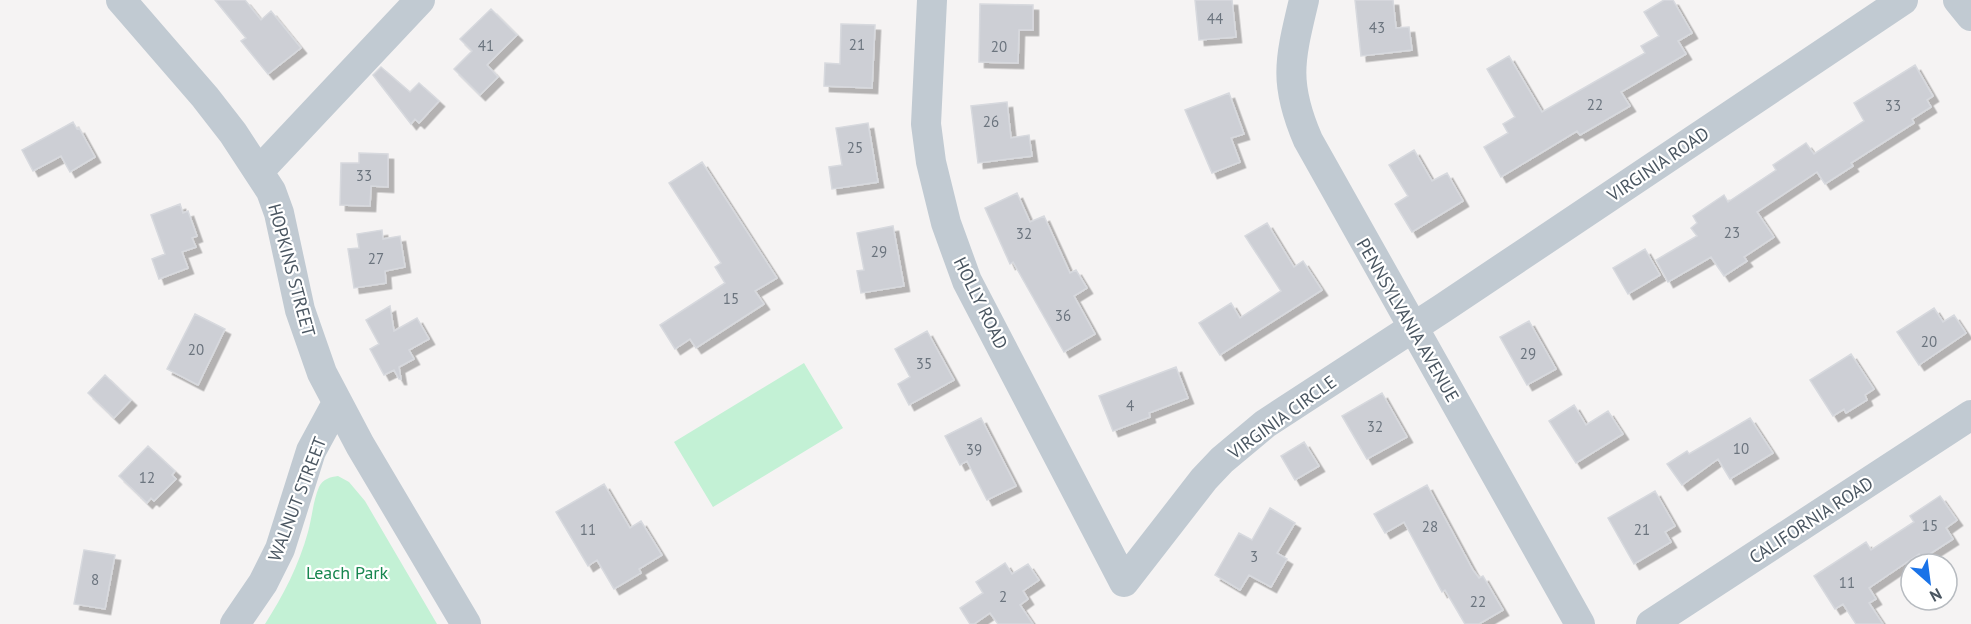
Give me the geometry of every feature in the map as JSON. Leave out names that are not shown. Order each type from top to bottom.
[{"type":"street","name":"HOPKINS STREET","points":[[121,0],[205,97],[233,133],[271,191],[279,213],[300,310],[322,373],[337,403],[466,624]]},
{"type":"street","points":[[259,171],[420,0]]},
{"type":"street","name":"HOLLY ROAD","points":[[932,0],[926,124],[931,162],[946,223],[967,281],[1124,582]]},
{"type":"street","name":"PENNSYLVANIA AVENUE","points":[[1304,0],[1290,75],[1291,91],[1308,140],[1580,624]]},
{"type":"street","name":"VIRGINIA ROAD","points":[[1413,328],[1903,0]]},
{"type":"street","points":[[1958,0],[1971,16]]},
{"type":"street","name":"VIRGINIA CIRCLE","points":[[1124,582],[1204,479],[1236,447],[1288,408],[1413,328]]},
{"type":"street","name":"WALNUT STREET","points":[[235,624],[254,598],[280,549],[311,451],[337,403]]},
{"type":"street","name":"CALIFORNIA ROAD","points":[[1651,624],[1971,415]]},
{"type":"green space","points":[[804,363],[843,428],[713,507],[674,442]]},
{"type":"green space","name":"Leach Park","points":[[338,476],[349,482],[365,501],[437,624],[265,624],[300,556],[319,487],[327,479]]},
{"type":"building","points":[[215,0],[245,0],[261,20],[271,11],[301,48],[268,74],[241,41],[246,38]]},
{"type":"building","points":[[1195,0],[1232,0],[1236,37],[1199,40]]},
{"type":"building","points":[[1355,0],[1393,0],[1396,28],[1409,27],[1412,50],[1361,56]]},
{"type":"building","points":[[1664,0],[1673,0],[1692,33],[1678,41],[1686,54],[1621,92],[1630,106],[1580,135],[1577,131],[1501,177],[1484,147],[1508,133],[1503,124],[1515,117],[1487,69],[1509,56],[1542,112],[1645,53],[1641,46],[1659,36],[1644,12]]},
{"type":"building","points":[[980,4],[1033,5],[1033,30],[1019,30],[1018,63],[979,62]]},
{"type":"building","points":[[491,9],[517,35],[487,65],[498,77],[480,95],[454,69],[472,51],[460,39]]},
{"type":"building","points":[[841,24],[875,25],[872,88],[824,86],[825,63],[840,64]]},
{"type":"building","points":[[1915,65],[1933,96],[1927,100],[1931,107],[1912,119],[1914,123],[1851,163],[1853,166],[1825,184],[1817,172],[1757,212],[1774,237],[1744,257],[1747,261],[1724,276],[1711,257],[1668,282],[1656,260],[1697,236],[1691,228],[1697,223],[1693,216],[1724,195],[1728,202],[1776,170],[1773,165],[1806,143],[1814,154],[1864,121],[1854,103]]},
{"type":"building","points":[[381,67],[410,92],[419,83],[439,101],[419,123],[415,119],[411,124],[373,75]]},
{"type":"building","points":[[1229,93],[1244,134],[1231,138],[1240,162],[1212,173],[1185,110]]},
{"type":"building","points":[[1007,102],[1011,138],[1029,135],[1032,156],[978,163],[971,106]]},
{"type":"building","points":[[73,122],[77,129],[79,128],[95,157],[70,172],[61,156],[33,171],[22,150]]},
{"type":"building","points":[[868,123],[878,182],[832,189],[829,167],[842,165],[836,128]]},
{"type":"building","points":[[1414,150],[1432,181],[1447,173],[1463,201],[1412,232],[1395,204],[1408,196],[1389,165]]},
{"type":"building","points":[[359,153],[388,154],[388,187],[371,186],[370,206],[340,205],[341,163],[359,163]]},
{"type":"building","points":[[702,162],[777,278],[755,291],[764,304],[696,348],[690,339],[675,349],[660,325],[725,283],[715,267],[721,263],[669,183]]},
{"type":"building","points":[[1017,193],[1030,222],[1044,216],[1070,273],[1076,270],[1087,288],[1074,296],[1095,334],[1064,352],[1013,262],[1010,264],[985,208]]},
{"type":"building","points":[[180,204],[183,213],[188,211],[197,236],[192,238],[196,247],[182,252],[188,268],[159,279],[152,259],[165,254],[151,215]]},
{"type":"building","points":[[1267,223],[1294,267],[1303,261],[1322,290],[1220,355],[1199,323],[1231,303],[1240,318],[1281,291],[1245,236]]},
{"type":"building","points":[[893,226],[904,286],[861,293],[857,271],[864,270],[857,233]]},
{"type":"building","points":[[382,230],[383,239],[400,236],[405,267],[385,271],[386,283],[354,288],[348,249],[359,248],[357,234]]},
{"type":"building","points":[[1645,249],[1660,275],[1628,294],[1613,268]]},
{"type":"building","points":[[390,306],[394,331],[417,318],[429,339],[409,350],[414,359],[399,367],[401,379],[394,370],[384,375],[370,349],[379,344],[366,320]]},
{"type":"building","points":[[1934,308],[1943,322],[1954,315],[1966,333],[1919,365],[1897,332]]},
{"type":"building","points":[[195,314],[225,329],[198,385],[167,369]]},
{"type":"building","points":[[1529,321],[1556,369],[1527,385],[1500,337]]},
{"type":"building","points":[[927,331],[954,380],[909,405],[898,384],[910,377],[895,349]]},
{"type":"building","points":[[1851,354],[1874,389],[1865,395],[1867,400],[1846,413],[1844,409],[1833,416],[1810,380]]},
{"type":"building","points":[[1176,367],[1188,398],[1149,413],[1150,417],[1113,431],[1099,396]]},
{"type":"building","points":[[105,375],[131,400],[114,418],[88,393]]},
{"type":"building","points":[[1382,393],[1407,437],[1367,459],[1342,416]]},
{"type":"building","points":[[1574,405],[1586,425],[1608,411],[1623,434],[1576,463],[1549,421]]},
{"type":"building","points":[[981,418],[1016,486],[987,500],[967,461],[960,465],[945,436]]},
{"type":"building","points":[[1750,418],[1773,453],[1730,479],[1718,459],[1682,485],[1667,464],[1687,451],[1689,454]]},
{"type":"building","points":[[1304,442],[1319,466],[1295,480],[1281,456]]},
{"type":"building","points":[[148,446],[175,471],[172,475],[176,479],[154,501],[151,498],[147,503],[119,476]]},
{"type":"building","points":[[604,484],[630,528],[641,521],[662,555],[639,569],[641,573],[614,589],[597,560],[588,566],[556,512]]},
{"type":"building","points":[[1427,485],[1473,570],[1479,578],[1483,576],[1503,610],[1479,624],[1465,624],[1445,590],[1442,592],[1404,522],[1385,533],[1374,514]]},
{"type":"building","points":[[1655,491],[1675,526],[1665,532],[1671,542],[1634,564],[1608,518]]},
{"type":"building","points":[[1940,496],[1957,520],[1946,528],[1953,539],[1933,552],[1899,552],[1899,568],[1869,588],[1876,599],[1869,603],[1883,624],[1856,624],[1843,604],[1835,609],[1814,576],[1866,542],[1871,550],[1914,522],[1910,516]]},
{"type":"building","points":[[1270,508],[1295,523],[1277,553],[1287,559],[1271,587],[1249,575],[1240,590],[1215,575],[1239,533],[1252,540]]},
{"type":"building","points":[[84,550],[115,555],[105,609],[74,604]]},
{"type":"building","points":[[1005,563],[1012,574],[1028,564],[1039,580],[1023,591],[1028,599],[1020,605],[1033,624],[998,624],[990,613],[974,624],[970,624],[960,608],[983,593],[976,582]]}]
